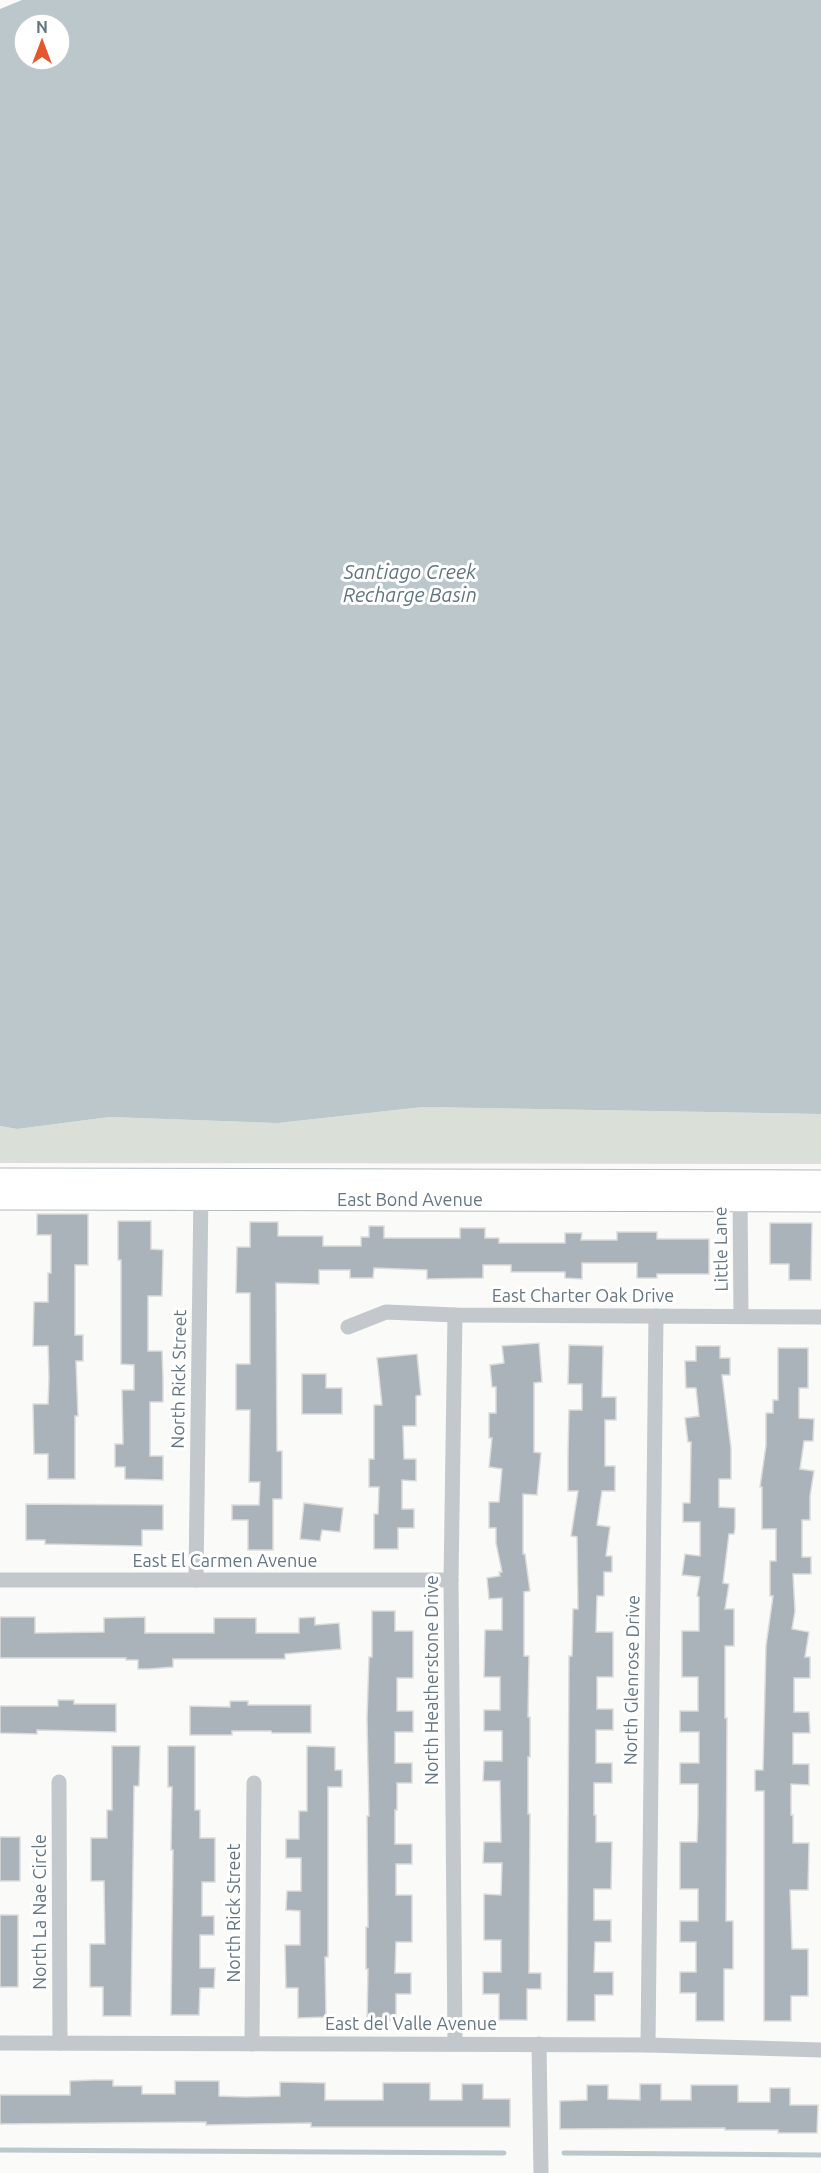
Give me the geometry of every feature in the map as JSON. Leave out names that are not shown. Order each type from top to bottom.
[{"type":"street","name":"East Bond Avenue","points":[[0,1179],[201,1189],[740,1191],[821,1201]]},
{"type":"street","name":"East Bond Avenue","points":[[740,1191],[821,1181]]},
{"type":"street","name":"East Bond Avenue","points":[[0,1199],[201,1189]]},
{"type":"street","name":"North Rick Street","points":[[196,1580],[201,1189]]},
{"type":"street","name":"Little Lane","points":[[740,1191],[741,1316]]},
{"type":"street","name":"East Charter Oak Drive","points":[[348,1327],[386,1312],[455,1315],[821,1317]]},
{"type":"street","name":"North Heatherstone Drive","points":[[455,1315],[451,1580],[456,2044]]},
{"type":"street","name":"North Glenrose Drive","points":[[648,2045],[656,1316]]},
{"type":"street","name":"East El Carmen Avenue","points":[[0,1580],[451,1580]]},
{"type":"street","name":"North La Nae Circle","points":[[59,1782],[60,2043]]},
{"type":"street","name":"North Rick Street","points":[[252,2043],[254,1783]]},
{"type":"street","name":"East del Valle Avenue","points":[[0,2043],[539,2044],[821,2050]]},
{"type":"street","points":[[539,2044],[541,2173]]},
{"type":"shaded area","points":[[423,1107],[821,1114],[821,1164],[0,1163],[0,1126],[17,1129],[110,1117],[278,1123]]},
{"type":"water","name":"Santiago Creek Recharge Basin","points":[[22,0],[821,0],[821,1114],[423,1107],[278,1123],[110,1117],[17,1129],[0,1126],[0,9]]},
{"type":"building","points":[[37,1214],[88,1214],[88,1265],[75,1265],[75,1335],[83,1335],[83,1361],[76,1361],[78,1416],[75,1416],[75,1479],[48,1479],[48,1454],[34,1454],[33,1404],[48,1404],[49,1378],[48,1346],[33,1346],[34,1302],[48,1302],[48,1273],[51,1273],[51,1235],[37,1235]]},
{"type":"building","points":[[118,1221],[151,1221],[151,1249],[163,1250],[162,1296],[148,1296],[148,1351],[162,1351],[163,1402],[150,1402],[150,1456],[163,1456],[163,1480],[125,1479],[125,1467],[115,1467],[115,1444],[123,1444],[122,1390],[134,1390],[134,1365],[121,1364],[121,1260],[118,1260]]},
{"type":"building","points":[[250,1222],[278,1222],[278,1236],[323,1236],[323,1246],[361,1246],[361,1237],[369,1237],[369,1226],[384,1226],[384,1238],[460,1238],[460,1228],[485,1228],[485,1238],[499,1238],[499,1243],[565,1243],[565,1233],[582,1233],[581,1240],[617,1240],[617,1232],[657,1232],[657,1239],[709,1239],[709,1274],[657,1274],[657,1278],[637,1278],[637,1263],[582,1263],[582,1279],[565,1278],[565,1272],[511,1272],[511,1265],[483,1265],[483,1278],[427,1279],[427,1270],[374,1268],[373,1278],[350,1278],[350,1270],[319,1270],[319,1284],[276,1283],[277,1451],[282,1451],[282,1499],[273,1499],[273,1550],[248,1550],[248,1520],[232,1520],[232,1505],[259,1505],[260,1482],[249,1482],[250,1410],[236,1410],[236,1364],[250,1364],[250,1293],[236,1293],[237,1247],[250,1247]]},
{"type":"building","points":[[770,1223],[812,1223],[811,1280],[789,1280],[789,1264],[770,1264]]},
{"type":"building","points":[[539,1343],[542,1382],[534,1383],[534,1452],[541,1453],[537,1495],[523,1494],[523,1554],[525,1554],[530,1591],[524,1592],[524,1656],[529,1656],[528,1717],[530,1717],[530,1757],[528,1757],[529,1973],[541,1973],[541,1989],[527,1989],[527,2020],[499,2020],[499,1994],[483,1994],[483,1972],[501,1972],[501,1940],[484,1940],[484,1894],[501,1895],[502,1863],[483,1863],[484,1842],[501,1842],[500,1781],[483,1781],[484,1761],[502,1761],[502,1731],[484,1731],[484,1710],[500,1710],[500,1677],[484,1677],[485,1630],[502,1630],[502,1598],[489,1599],[487,1578],[500,1576],[499,1572],[502,1572],[496,1543],[496,1528],[489,1528],[489,1502],[499,1502],[502,1469],[489,1467],[492,1438],[489,1438],[489,1413],[496,1413],[496,1387],[492,1387],[490,1365],[504,1363],[502,1346]]},
{"type":"building","points":[[569,1345],[603,1346],[602,1397],[616,1397],[616,1420],[605,1420],[605,1466],[615,1466],[615,1491],[602,1491],[597,1525],[610,1527],[606,1556],[612,1556],[612,1572],[604,1572],[604,1596],[597,1596],[596,1632],[613,1632],[613,1677],[597,1677],[597,1709],[613,1709],[613,1730],[596,1730],[596,1763],[612,1763],[612,1783],[594,1783],[596,1842],[612,1842],[611,1889],[594,1889],[594,1920],[611,1920],[611,1942],[595,1942],[594,1972],[613,1972],[613,1995],[595,1995],[595,2021],[567,2021],[569,1656],[572,1656],[573,1609],[578,1609],[577,1537],[571,1536],[578,1491],[568,1491],[569,1410],[582,1410],[582,1384],[568,1384]]},
{"type":"building","points":[[696,1346],[720,1346],[720,1358],[730,1358],[730,1375],[722,1375],[731,1448],[731,1479],[719,1479],[719,1507],[735,1508],[735,1528],[734,1534],[729,1534],[723,1583],[729,1584],[725,1609],[734,1609],[734,1646],[725,1646],[726,1921],[733,1921],[733,1969],[724,1969],[724,2021],[696,2021],[696,1993],[680,1993],[680,1972],[696,1972],[696,1942],[680,1942],[680,1921],[698,1921],[698,1889],[680,1889],[680,1842],[697,1842],[698,1815],[698,1784],[680,1784],[680,1763],[699,1763],[699,1732],[680,1732],[680,1711],[698,1711],[698,1677],[682,1677],[682,1631],[699,1631],[699,1597],[697,1596],[700,1577],[682,1575],[685,1554],[700,1556],[700,1522],[683,1522],[683,1503],[690,1503],[691,1442],[688,1442],[685,1418],[699,1416],[696,1388],[686,1388],[685,1361],[696,1361]]},
{"type":"building","points":[[778,1348],[808,1348],[808,1388],[799,1388],[799,1418],[814,1419],[813,1441],[804,1441],[800,1469],[814,1471],[810,1496],[810,1520],[802,1520],[802,1557],[811,1557],[811,1574],[793,1574],[795,1611],[792,1629],[809,1632],[805,1657],[810,1657],[810,1678],[794,1678],[794,1712],[809,1712],[810,1733],[793,1733],[793,1764],[809,1764],[809,1785],[791,1784],[793,1843],[809,1843],[808,1890],[790,1890],[792,1949],[808,1949],[808,1996],[791,1996],[791,2021],[764,2021],[764,1791],[755,1791],[755,1770],[763,1770],[766,1646],[773,1596],[770,1596],[770,1561],[776,1561],[776,1529],[762,1529],[762,1487],[760,1487],[766,1445],[766,1413],[773,1413],[773,1400],[778,1400]]},
{"type":"building","points":[[417,1354],[421,1395],[416,1396],[416,1426],[403,1426],[404,1459],[416,1459],[416,1481],[402,1480],[402,1509],[414,1509],[414,1528],[398,1528],[398,1549],[374,1549],[374,1514],[378,1514],[379,1487],[369,1487],[369,1459],[374,1459],[374,1405],[382,1405],[377,1358]]},
{"type":"building","points":[[302,1374],[326,1374],[326,1388],[342,1388],[342,1414],[302,1414]]},
{"type":"building","points":[[304,1503],[343,1508],[340,1532],[322,1530],[320,1541],[300,1539]]},
{"type":"building","points":[[26,1504],[163,1505],[163,1530],[142,1530],[142,1546],[45,1544],[45,1540],[26,1540]]},
{"type":"building","points":[[372,1611],[395,1611],[395,1631],[413,1631],[413,1678],[397,1678],[397,1711],[413,1711],[413,1732],[395,1732],[395,1763],[412,1763],[412,1783],[397,1783],[397,1810],[395,1810],[395,1844],[412,1844],[412,1864],[396,1864],[396,1895],[412,1895],[412,1942],[396,1942],[395,1973],[411,1973],[411,1994],[396,1994],[396,2021],[367,2021],[367,1816],[369,1816],[367,1718],[369,1657],[372,1657]]},
{"type":"building","points":[[0,1617],[35,1617],[35,1633],[104,1632],[104,1618],[145,1617],[145,1633],[214,1633],[214,1618],[256,1618],[256,1633],[299,1633],[299,1618],[315,1617],[315,1625],[339,1623],[341,1649],[285,1654],[285,1659],[173,1659],[173,1667],[149,1669],[138,1669],[138,1660],[126,1660],[126,1658],[0,1658]]},
{"type":"building","points":[[58,1700],[74,1700],[74,1704],[116,1704],[116,1732],[37,1730],[37,1734],[0,1733],[0,1706],[58,1706]]},
{"type":"building","points":[[230,1701],[248,1701],[248,1705],[311,1705],[311,1733],[232,1731],[232,1735],[190,1735],[190,1706],[230,1707]]},
{"type":"building","points":[[112,1746],[140,1746],[139,1786],[134,1786],[131,2016],[103,2016],[103,1987],[90,1987],[90,1944],[105,1944],[104,1881],[91,1881],[91,1838],[107,1838],[107,1810],[112,1810]]},
{"type":"building","points":[[168,1746],[195,1746],[195,1810],[200,1810],[200,1838],[215,1838],[215,1882],[202,1882],[202,1916],[214,1916],[214,1935],[200,1935],[200,1968],[215,1968],[214,1988],[200,1988],[199,2015],[171,2015],[173,1850],[171,1850],[172,1787],[168,1787]]},
{"type":"building","points":[[307,1746],[335,1747],[335,1770],[342,1770],[342,1787],[328,1787],[326,2017],[298,2018],[298,1988],[286,1988],[285,1945],[300,1945],[300,1911],[286,1910],[287,1891],[301,1891],[301,1858],[286,1858],[286,1839],[299,1839],[299,1811],[307,1811]]},
{"type":"building","points":[[0,1837],[20,1837],[20,1881],[0,1881]]},
{"type":"building","points":[[0,1915],[18,1915],[18,1987],[0,1987]]},
{"type":"building","points":[[113,2080],[113,2086],[142,2086],[142,2094],[175,2094],[175,2081],[219,2081],[219,2096],[246,2097],[280,2096],[280,2082],[325,2083],[325,2100],[383,2100],[383,2083],[430,2083],[430,2100],[462,2100],[462,2084],[483,2084],[483,2099],[510,2099],[510,2127],[311,2127],[311,2123],[206,2125],[206,2122],[0,2124],[0,2095],[70,2095],[70,2081]]},
{"type":"building","points":[[640,2084],[661,2084],[661,2100],[691,2100],[691,2085],[738,2085],[738,2102],[770,2102],[770,2088],[790,2088],[790,2105],[818,2105],[817,2133],[778,2133],[778,2130],[725,2130],[725,2128],[560,2129],[560,2101],[587,2100],[587,2085],[608,2085],[608,2099],[640,2100]]},
{"type":"waterway","points":[[0,2150],[504,2153]]},
{"type":"waterway","points":[[564,2153],[821,2155]]}]
